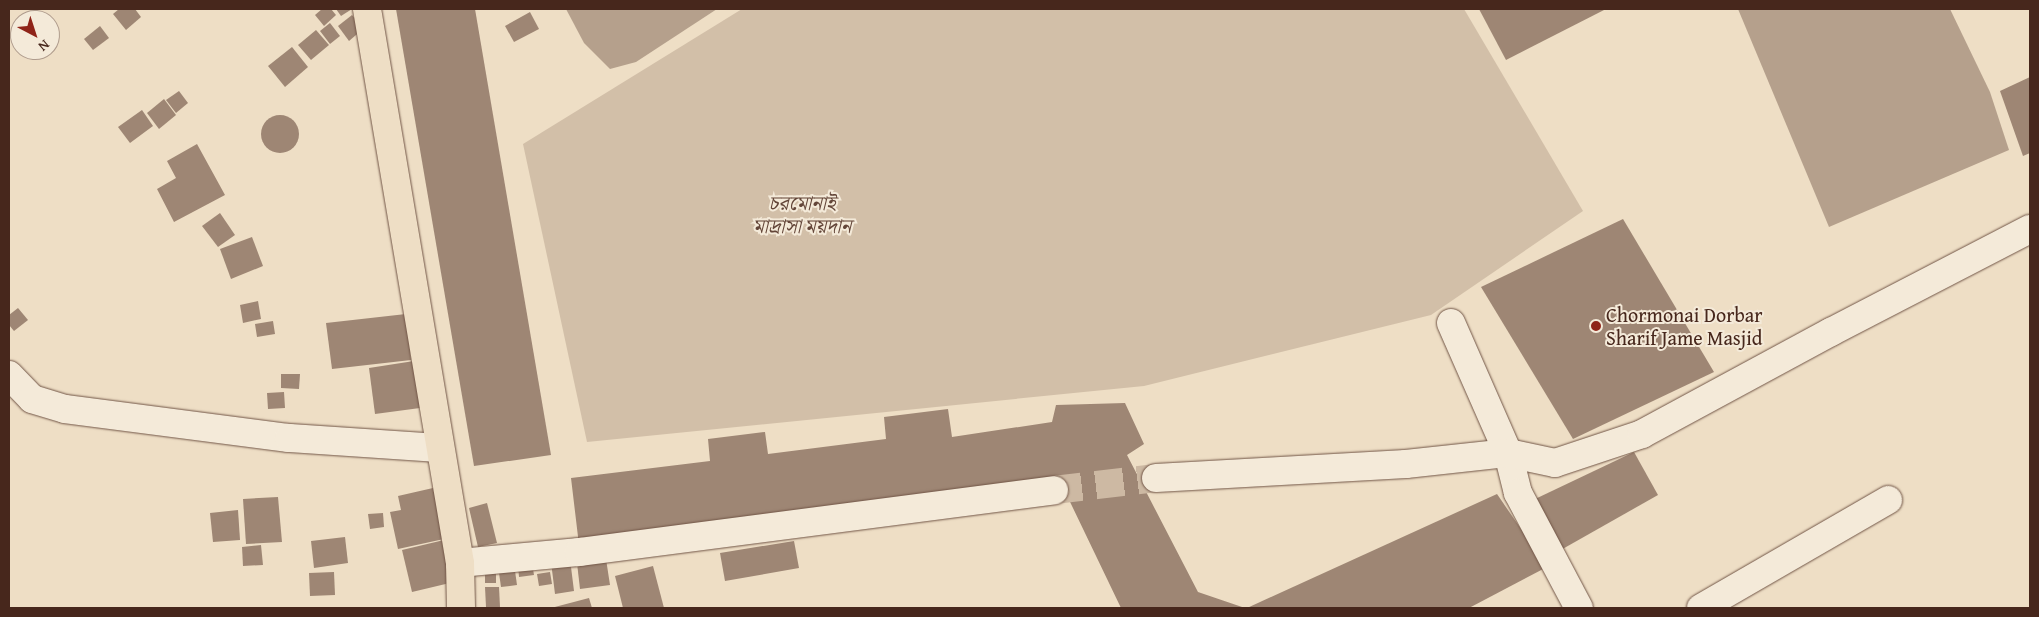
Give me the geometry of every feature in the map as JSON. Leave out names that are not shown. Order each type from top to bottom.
[{"type":"main road","points":[[367,9],[460,563],[461,608]]},
{"type":"street","points":[[1156,478],[1406,464],[1508,453],[1555,463],[1642,434],[1831,332],[2030,229]]},
{"type":"street","points":[[1452,323],[1508,453],[1518,493],[1580,608]]},
{"type":"street","points":[[9,375],[32,400],[65,409],[289,438],[440,448]]},
{"type":"street","points":[[460,563],[579,552],[1054,490]]},
{"type":"street","points":[[1701,608],[1888,500]]},
{"type":"green space","name":"চরমোনাই মাদ্রাসা ময়দান","points":[[742,9],[1464,9],[1583,211],[1431,315],[1144,386],[587,442],[523,144]]},
{"type":"shaded area","points":[[566,9],[717,9],[636,62],[610,69],[584,43]]},
{"type":"shaded area","points":[[1738,9],[1950,9],[1990,92],[2009,150],[1829,227]]},
{"type":"building","points":[[119,9],[135,9],[141,17],[126,30],[113,14]]},
{"type":"building","points":[[322,9],[331,9],[336,15],[324,26],[315,15]]},
{"type":"building","points":[[336,9],[352,9],[341,16]]},
{"type":"building","points":[[396,9],[475,9],[551,455],[474,466]]},
{"type":"building","points":[[1479,9],[1606,9],[1506,60]]},
{"type":"building","points":[[530,12],[539,29],[514,42],[505,26]]},
{"type":"building","points":[[352,15],[363,29],[349,41],[338,26]]},
{"type":"building","points":[[330,23],[340,36],[330,44],[320,31]]},
{"type":"building","points":[[100,26],[109,38],[93,50],[84,39]]},
{"type":"building","points":[[316,30],[329,45],[311,60],[298,45]]},
{"type":"building","points":[[292,47],[308,67],[285,87],[268,66]]},
{"type":"building","points":[[2030,77],[2030,153],[2023,156],[2000,91]]},
{"type":"building","points":[[179,91],[188,103],[176,113],[166,100]]},
{"type":"building","points":[[164,99],[176,115],[159,129],[147,113]]},
{"type":"building","points":[[142,110],[153,126],[130,143],[118,127]]},
{"type":"building","points":[[280,115],[293,121],[299,134],[293,147],[280,153],[267,147],[261,134],[267,121]]},
{"type":"building","points":[[197,144],[225,195],[174,222],[157,189],[176,178],[167,161]]},
{"type":"building","points":[[220,213],[235,235],[218,247],[202,226]]},
{"type":"building","points":[[1623,219],[1714,372],[1573,439],[1481,287]]},
{"type":"building","points":[[252,237],[263,266],[231,279],[220,249]]},
{"type":"building","points":[[258,301],[261,319],[243,323],[240,305]]},
{"type":"building","points":[[18,308],[28,320],[14,331],[9,325],[9,315]]},
{"type":"building","points":[[406,314],[411,360],[332,369],[326,323]]},
{"type":"building","points":[[273,321],[275,334],[257,337],[255,324]]},
{"type":"building","points":[[414,361],[420,408],[375,414],[369,368]]},
{"type":"building","points":[[281,374],[300,374],[299,389],[281,388]]},
{"type":"building","points":[[284,392],[285,408],[268,409],[267,393]]},
{"type":"building","points":[[1125,403],[1144,444],[1127,455],[1198,592],[1245,608],[1121,608],[1060,481],[579,545],[571,478],[710,461],[708,439],[765,432],[768,454],[886,439],[884,417],[948,409],[952,437],[1052,422],[1056,405]]},
{"type":"building","points":[[1634,452],[1658,495],[1559,551],[1533,500]]},
{"type":"building","points":[[433,488],[444,539],[398,549],[390,512],[401,510],[398,496]]},
{"type":"building","points":[[1497,494],[1547,567],[1469,608],[1247,608]]},
{"type":"building","points":[[278,497],[282,542],[246,544],[243,499]]},
{"type":"building","points":[[487,503],[497,543],[478,547],[469,508]]},
{"type":"building","points":[[238,510],[240,540],[213,542],[210,513]]},
{"type":"building","points":[[383,513],[384,527],[370,529],[368,514]]},
{"type":"building","points":[[345,537],[348,563],[314,568],[311,541]]},
{"type":"building","points":[[444,540],[454,582],[412,592],[402,550]]},
{"type":"building","points":[[794,541],[799,568],[725,581],[720,553]]},
{"type":"building","points":[[261,545],[263,565],[243,566],[242,547]]},
{"type":"building","points":[[570,559],[574,591],[555,594],[551,562]]},
{"type":"building","points":[[606,559],[610,585],[580,589],[577,563]]},
{"type":"building","points":[[532,563],[534,575],[519,577],[518,565]]},
{"type":"building","points":[[653,566],[664,608],[623,608],[615,576]]},
{"type":"building","points":[[515,571],[517,585],[501,587],[499,573]]},
{"type":"building","points":[[334,572],[335,595],[310,596],[309,573]]},
{"type":"building","points":[[550,572],[552,584],[539,586],[537,574]]},
{"type":"building","points":[[496,573],[496,583],[485,583],[485,574]]},
{"type":"building","points":[[485,587],[499,587],[500,607],[486,607]]},
{"type":"building","points":[[589,598],[592,608],[551,608]]},
{"type":"tunnel","points":[[1054,490],[1156,478]]},
{"type":"place","name":"Chormonai Dorbar Sharif Jame Masjid","points":[[1596,326]]}]
